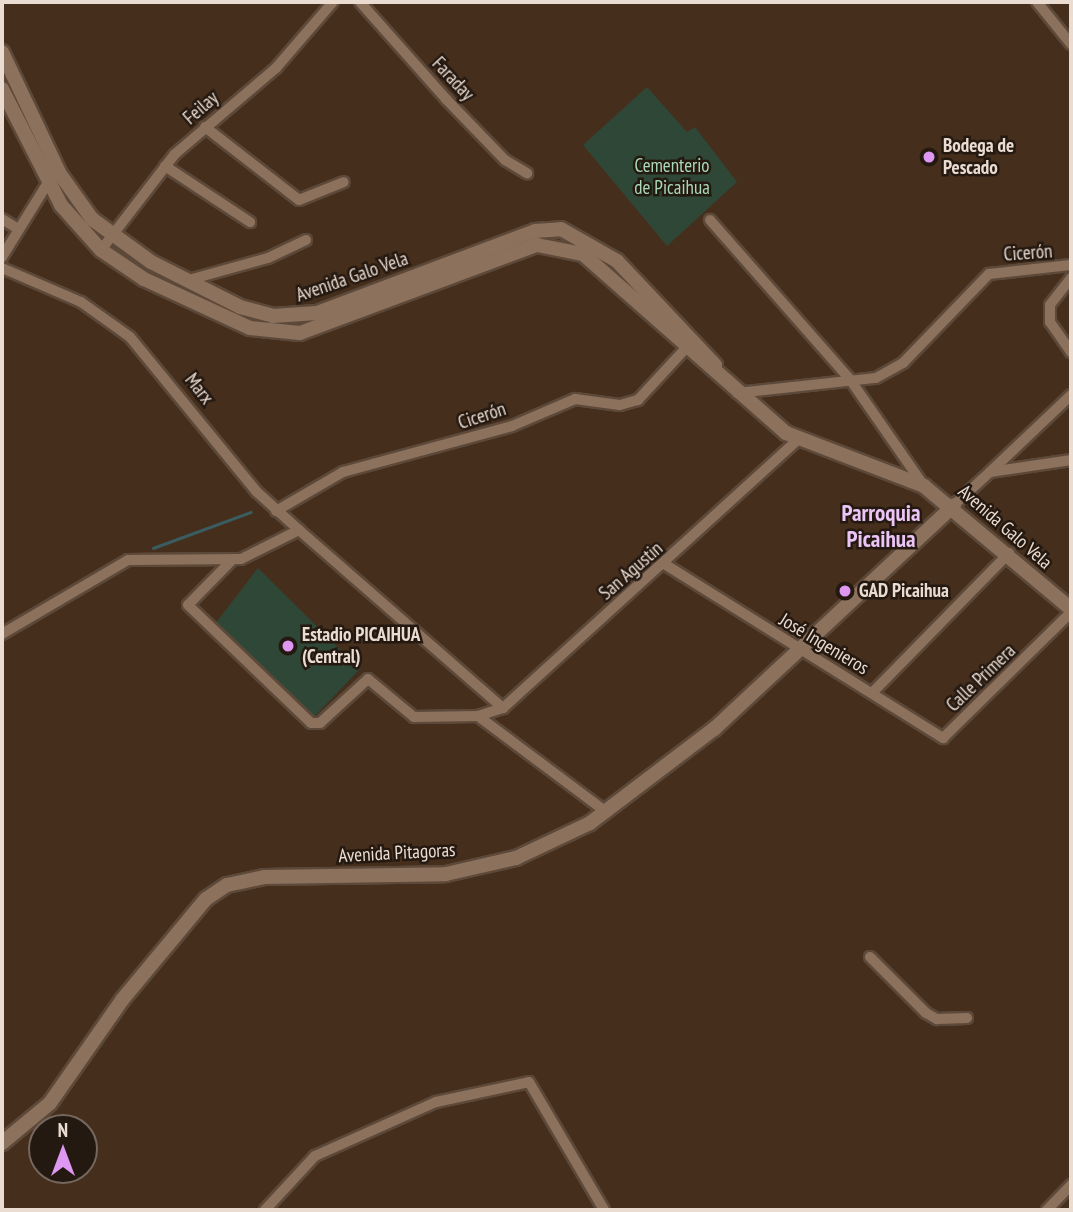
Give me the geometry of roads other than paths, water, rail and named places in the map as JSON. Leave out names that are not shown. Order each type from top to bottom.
[{"type":"main road","name":"Avenida Galo Vela","points":[[2,52],[60,174],[111,236],[185,281],[261,314],[306,316],[535,230],[561,229],[617,261],[731,389]]},
{"type":"main road","name":"Avenida Galo Vela","points":[[2,89],[47,184],[101,250],[144,279],[234,322],[281,334],[333,325],[537,245],[561,247],[600,267],[685,349],[731,389],[798,440],[924,486],[954,505],[1071,611]]},
{"type":"main road","name":"Avenida Pitagoras","points":[[2,1143],[50,1103],[122,1000],[206,899],[227,885],[265,877],[446,874],[516,858],[605,811],[714,729],[798,652],[884,564],[954,505]]},
{"type":"street","name":"Feilay","points":[[101,250],[165,166],[205,127],[276,68],[333,2]]},
{"type":"street","name":"Faraday","points":[[360,2],[446,99],[505,160],[527,173]]},
{"type":"street","points":[[1037,2],[1071,44]]},
{"type":"street","points":[[205,127],[299,200],[344,181]]},
{"type":"street","points":[[165,166],[250,222]]},
{"type":"street","points":[[2,257],[47,184]]},
{"type":"street","points":[[2,219],[18,229]]},
{"type":"street","points":[[710,220],[849,378],[924,486]]},
{"type":"street","points":[[185,281],[268,258],[306,240]]},
{"type":"street","name":"Cicerón","points":[[731,389],[876,378],[903,363],[989,274],[1071,265]]},
{"type":"street","name":"Marx","points":[[2,268],[81,302],[130,337],[276,511],[503,708]]},
{"type":"street","points":[[1071,278],[1049,305],[1050,322],[1071,352]]},
{"type":"street","name":"Cicerón","points":[[276,511],[343,472],[512,426],[575,399],[620,405],[638,400],[685,349]]},
{"type":"street","points":[[954,505],[1071,395]]},
{"type":"street","name":"San Agustin","points":[[478,716],[503,708],[666,565],[798,440]]},
{"type":"street","points":[[990,472],[1071,460]]},
{"type":"street","points":[[2,634],[128,560],[250,557],[299,530]]},
{"type":"street","name":"José Ingenieros","points":[[666,565],[798,652],[872,693],[1009,553]]},
{"type":"street","points":[[233,559],[188,605],[312,723],[320,723],[364,680],[372,679],[414,717],[478,716],[605,811]]},
{"type":"street","name":"Calle Primera","points":[[872,693],[943,738],[1071,611]]},
{"type":"street","points":[[870,957],[936,1020],[967,1018]]},
{"type":"street","points":[[265,1210],[315,1156],[436,1102],[529,1082],[604,1210]]},
{"type":"street","points":[[1047,1210],[1071,1185]]},
{"type":"waterway","points":[[153,548],[251,512]]},
{"type":"place","name":"Bodega de Pescado","points":[[929,157]]},
{"type":"place","name":"GAD Picaihua","points":[[845,591]]},
{"type":"place","name":"Estadio PICAIHUA (Central)","points":[[288,646]]},
{"type":"district","name":"Parroquia Picaihua","points":[[881,526]]},
{"type":"park label","name":"Cementerio de Picaihua","points":[[672,177]]}]
